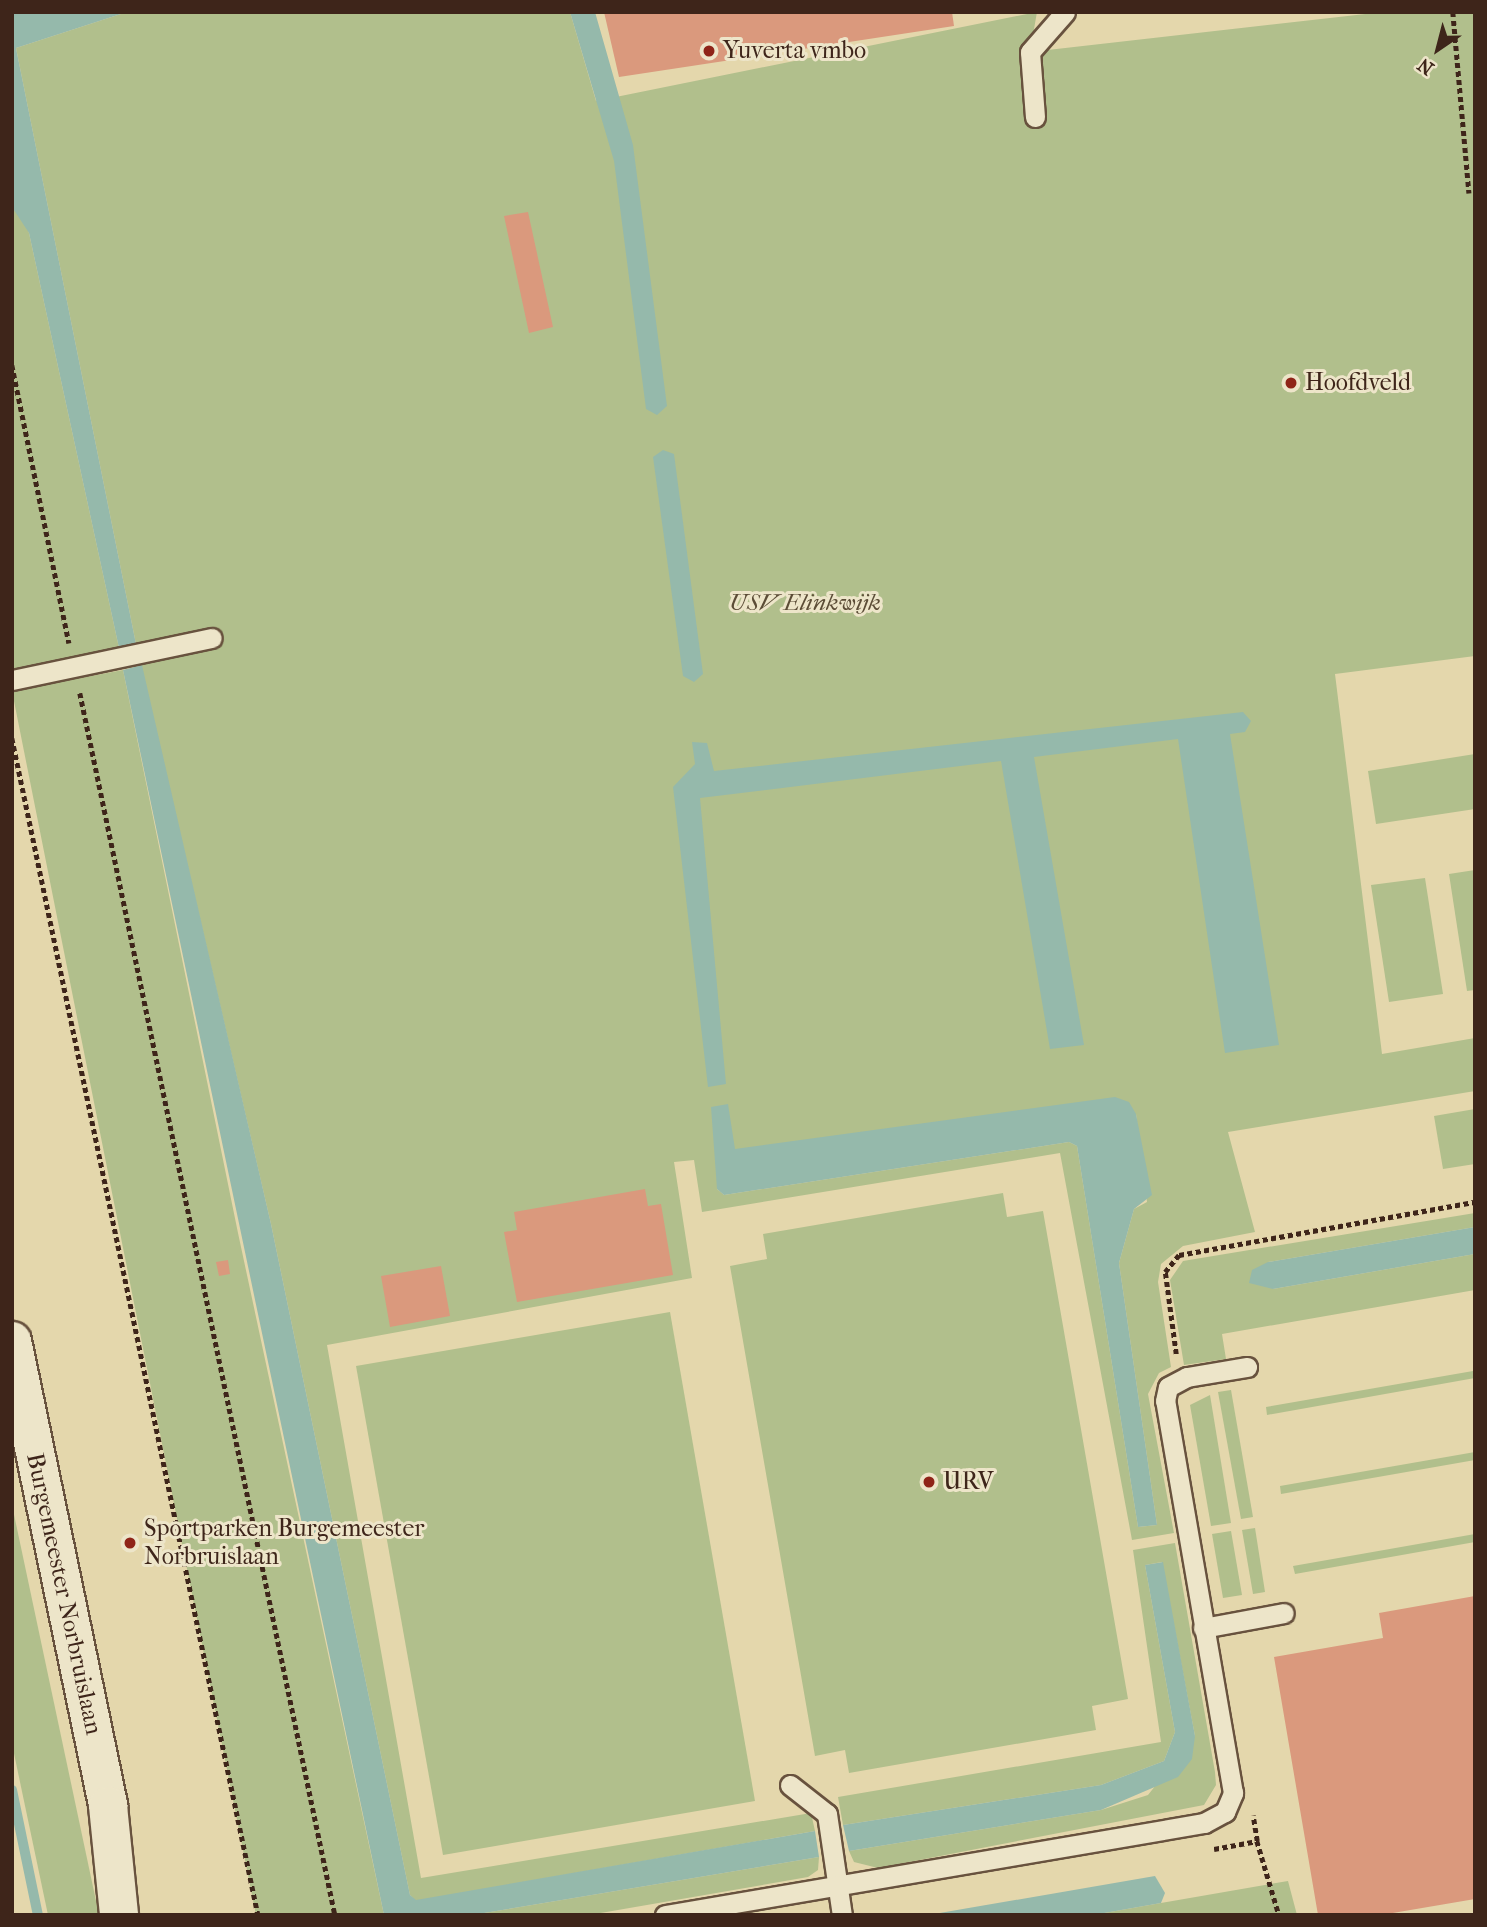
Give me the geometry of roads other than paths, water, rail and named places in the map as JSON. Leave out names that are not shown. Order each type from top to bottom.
[{"type":"main road","name":"Burgemeester Norbruislaan","points":[[12,1341],[108,1806],[119,1915]]},
{"type":"main road","name":"Burgemeester Norbruislaan","points":[[108,1806],[129,1855],[142,1915]]},
{"type":"lane","points":[[1035,117],[1030,52],[1065,12]]},
{"type":"lane","points":[[12,680],[212,638]]},
{"type":"lane","points":[[665,1915],[837,1882],[1204,1823],[1225,1812],[1233,1794],[1165,1401],[1168,1387],[1181,1380],[1247,1367]]},
{"type":"lane","points":[[1203,1628],[1284,1613]]},
{"type":"lane","points":[[790,1785],[827,1814],[842,1915]]},
{"type":"waterway","points":[[12,1790],[38,1915]]},
{"type":"place","name":"Yuverta vmbo","points":[[709,51]]},
{"type":"place","name":"Hoofdveld","points":[[1291,383]]},
{"type":"place","name":"URV","points":[[929,1482]]},
{"type":"place","name":"Sportparken Burgemeester Norbruislaan","points":[[130,1543]]},
{"type":"park label","name":"USV Elinkwijk","points":[[805,603]]}]
